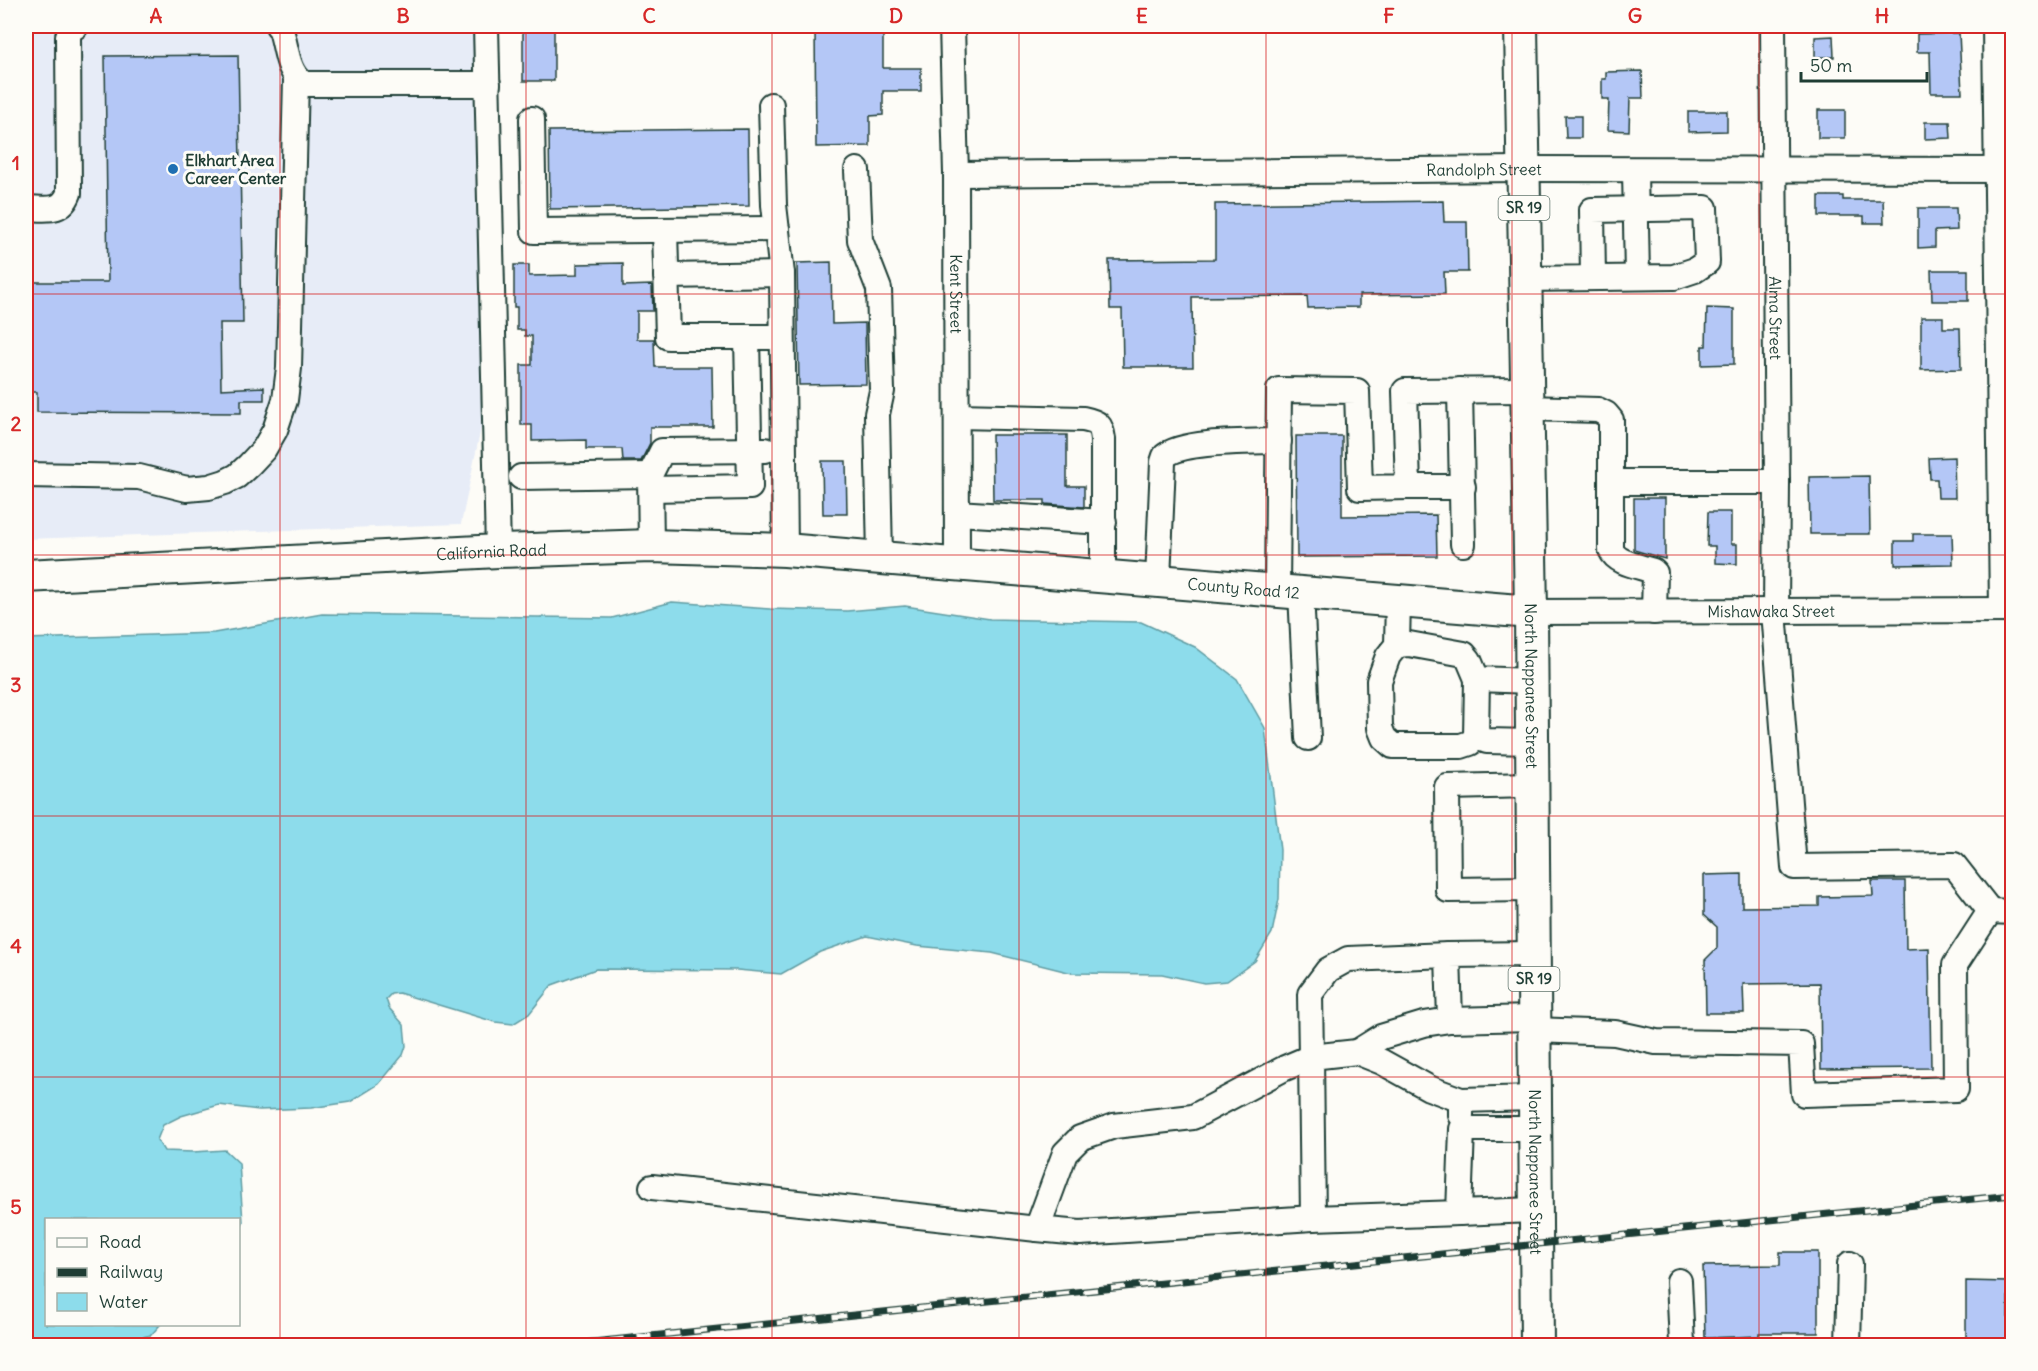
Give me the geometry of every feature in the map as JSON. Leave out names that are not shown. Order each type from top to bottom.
[{"type":"main road","name":"North Nappanee Street","points":[[1521,26],[1531,612],[1537,1346]]},
{"type":"main road","name":"California Road","points":[[26,576],[498,551],[651,546],[785,550],[957,563]]},
{"type":"main road","name":"County Road 12","points":[[957,563],[1531,612]]},
{"type":"street","points":[[26,208],[60,207],[65,203],[69,193],[68,36],[72,27],[76,26]]},
{"type":"street","points":[[26,475],[139,477],[187,489],[197,489],[225,482],[237,476],[264,449],[275,430],[285,400],[289,368],[296,79],[278,26]]},
{"type":"street","points":[[486,26],[498,551]]},
{"type":"street","name":"Kent Street","points":[[952,26],[956,174],[957,563]]},
{"type":"street","name":"Alma Street","points":[[1773,26],[1777,482],[1775,612],[1794,867],[1954,865],[2001,912]]},
{"type":"street","points":[[1995,26],[2005,170],[2007,610]]},
{"type":"street","points":[[296,79],[304,84],[320,85],[488,84]]},
{"type":"street","points":[[771,105],[774,205],[782,274],[785,550]]},
{"type":"street","points":[[532,118],[534,231],[777,229]]},
{"type":"street","name":"Randolph Street","points":[[956,174],[1523,169],[2005,170]]},
{"type":"street","points":[[857,170],[860,240],[879,289],[882,391],[877,414],[880,557]]},
{"type":"street","points":[[1635,170],[1637,278]]},
{"type":"street","points":[[1525,279],[1674,277],[1695,270],[1707,262],[1706,208],[1592,210],[1593,278]]},
{"type":"street","points":[[664,230],[668,337],[782,337]]},
{"type":"street","points":[[666,276],[782,274]]},
{"type":"street","points":[[521,477],[750,486],[747,337]]},
{"type":"street","points":[[1308,738],[1289,591],[1279,441],[1280,390],[1357,391],[1360,488],[1463,487]]},
{"type":"street","points":[[1460,390],[1463,544]]},
{"type":"street","points":[[1408,487],[1405,391],[1460,390],[1598,410],[1606,414],[1611,420],[1611,550],[1618,559],[1655,573],[1654,612]]},
{"type":"street","points":[[957,416],[1096,421],[1101,427],[1103,439],[1103,576]]},
{"type":"street","points":[[1158,580],[1165,456],[1178,448],[1204,444],[1279,441]]},
{"type":"street","points":[[651,546],[650,482],[662,451],[783,449]]},
{"type":"street","points":[[1611,482],[1777,482]]},
{"type":"street","points":[[957,513],[1104,522]]},
{"type":"street","points":[[1397,645],[1409,644],[1464,654],[1469,660],[1477,680],[1476,737],[1470,743],[1461,746],[1393,746],[1384,738],[1380,728],[1379,681],[1388,656],[1397,645],[1398,600]]},
{"type":"street","name":"Mishawaka Street","points":[[1531,612],[2007,610]]},
{"type":"street","points":[[1477,680],[1531,681]]},
{"type":"street","points":[[1476,737],[1487,741],[1532,742]]},
{"type":"street","points":[[1532,786],[1447,787],[1448,890],[1533,889]]},
{"type":"street","points":[[1037,1229],[1065,1153],[1080,1138],[1114,1126],[1193,1117],[1311,1057],[1357,1052],[1381,1037],[1424,1024],[1450,1020],[1534,1024],[1615,1033],[1656,1042],[1802,1044],[1804,1094],[1956,1089],[1955,965],[2001,912]]},
{"type":"street","points":[[1313,1218],[1310,994],[1328,970],[1348,959],[1534,954]]},
{"type":"street","points":[[1448,955],[1450,1020]]},
{"type":"street","points":[[1357,1052],[1382,1062],[1429,1088],[1461,1100],[1535,1098]]},
{"type":"street","points":[[1460,1213],[1461,1100]]},
{"type":"street","points":[[1462,1129],[1535,1129]]},
{"type":"street","points":[[652,1187],[1080,1233],[1313,1218],[1535,1210]]},
{"type":"street","points":[[1848,1346],[1850,1264]]},
{"type":"street","points":[[1679,1281],[1682,1344],[1685,1346]]},
{"type":"shaded area","points":[[26,26],[478,26],[482,423],[461,524],[26,539]]},
{"type":"water","points":[[672,602],[770,609],[847,611],[905,606],[990,619],[1141,622],[1195,647],[1237,679],[1265,728],[1280,850],[1279,899],[1272,933],[1255,961],[1227,981],[1204,983],[1162,974],[1072,973],[992,953],[917,946],[867,936],[820,952],[781,974],[737,970],[596,969],[552,985],[529,1014],[513,1024],[495,1022],[399,993],[391,994],[386,999],[389,1008],[404,1025],[406,1046],[403,1055],[379,1084],[350,1102],[311,1108],[259,1110],[219,1105],[181,1116],[163,1125],[157,1140],[164,1151],[225,1150],[239,1163],[243,1222],[240,1229],[240,1218],[45,1218],[45,1326],[159,1326],[151,1335],[125,1341],[54,1344],[26,1340],[26,639],[214,633],[322,614],[612,618]]},
{"type":"building","points":[[523,26],[554,26],[554,81],[523,81]]},
{"type":"building","points":[[815,26],[883,26],[883,68],[921,68],[921,91],[883,91],[883,115],[870,116],[870,146],[816,147]]},
{"type":"building","points":[[1959,33],[1962,93],[1931,93],[1930,52],[1917,52],[1917,34]]},
{"type":"building","points":[[1833,36],[1834,57],[1815,57],[1815,37]]},
{"type":"building","name":"Elkhart Area Career Center","points":[[238,55],[243,323],[220,323],[221,389],[264,387],[264,400],[241,400],[241,413],[37,412],[37,392],[26,392],[26,282],[108,282],[105,56]]},
{"type":"building","points":[[1642,71],[1643,98],[1630,98],[1629,131],[1608,130],[1609,99],[1602,99],[1602,79],[1606,79],[1606,72]]},
{"type":"building","points":[[1818,110],[1845,110],[1845,138],[1818,138]]},
{"type":"building","points":[[1688,111],[1727,111],[1727,131],[1688,132]]},
{"type":"building","points":[[1565,116],[1581,116],[1581,138],[1566,138]]},
{"type":"building","points":[[1925,122],[1950,122],[1951,138],[1925,139]]},
{"type":"building","points":[[748,129],[749,206],[550,209],[549,131]]},
{"type":"building","points":[[1819,196],[1843,196],[1843,200],[1883,200],[1884,223],[1864,223],[1864,216],[1819,216]]},
{"type":"building","points":[[1443,201],[1444,222],[1467,222],[1468,272],[1444,272],[1445,294],[1359,295],[1359,307],[1308,308],[1307,296],[1192,297],[1193,367],[1123,367],[1122,309],[1110,309],[1109,260],[1215,259],[1215,204]]},
{"type":"building","points":[[1918,208],[1956,208],[1957,230],[1935,231],[1935,247],[1918,248]]},
{"type":"building","points":[[831,262],[832,324],[865,323],[866,384],[799,385],[797,263]]},
{"type":"building","points":[[623,263],[623,286],[652,285],[653,311],[637,311],[637,339],[654,339],[655,367],[712,367],[713,427],[650,427],[650,443],[641,461],[623,461],[622,449],[586,449],[586,440],[532,441],[532,425],[521,425],[521,365],[532,365],[532,336],[525,336],[525,330],[517,330],[517,307],[514,307],[514,265],[529,265],[529,276],[577,275],[577,264]]},
{"type":"building","points":[[1931,270],[1968,270],[1968,301],[1932,301]]},
{"type":"building","points":[[1707,308],[1734,309],[1734,364],[1702,365],[1702,346],[1706,346]]},
{"type":"building","points":[[1921,317],[1943,317],[1943,328],[1960,328],[1961,369],[1921,370]]},
{"type":"building","points":[[992,435],[1067,435],[1067,486],[1084,486],[1084,507],[1045,504],[1045,500],[993,500]]},
{"type":"building","points":[[1296,436],[1342,436],[1342,516],[1436,515],[1437,556],[1297,557]]},
{"type":"building","points":[[1954,457],[1955,498],[1938,498],[1937,479],[1930,479],[1929,458]]},
{"type":"building","points":[[822,461],[846,461],[847,514],[823,514]]},
{"type":"building","points":[[1869,476],[1870,534],[1810,534],[1809,477]]},
{"type":"building","points":[[1634,498],[1665,498],[1665,559],[1634,550]]},
{"type":"building","points":[[1708,512],[1731,512],[1731,544],[1737,544],[1737,564],[1715,563],[1715,546],[1707,546]]},
{"type":"building","points":[[1913,534],[1952,534],[1953,564],[1895,565],[1895,541],[1913,541]]},
{"type":"building","points":[[1742,874],[1742,907],[1819,906],[1819,897],[1873,896],[1872,881],[1905,881],[1906,949],[1929,948],[1931,1068],[1821,1069],[1820,983],[1743,984],[1744,1013],[1706,1013],[1705,960],[1717,948],[1717,927],[1704,915],[1704,875]]},
{"type":"building","points":[[1780,1252],[1818,1252],[1818,1333],[1759,1333],[1759,1336],[1705,1338],[1703,1266],[1780,1265]]},
{"type":"building","points":[[1966,1281],[2008,1282],[2008,1341],[1966,1341]]},
{"type":"railway","points":[[554,1346],[2012,1195]]},
{"type":"place","name":"Elkhart Area Career Center","points":[[173,169]]}]
